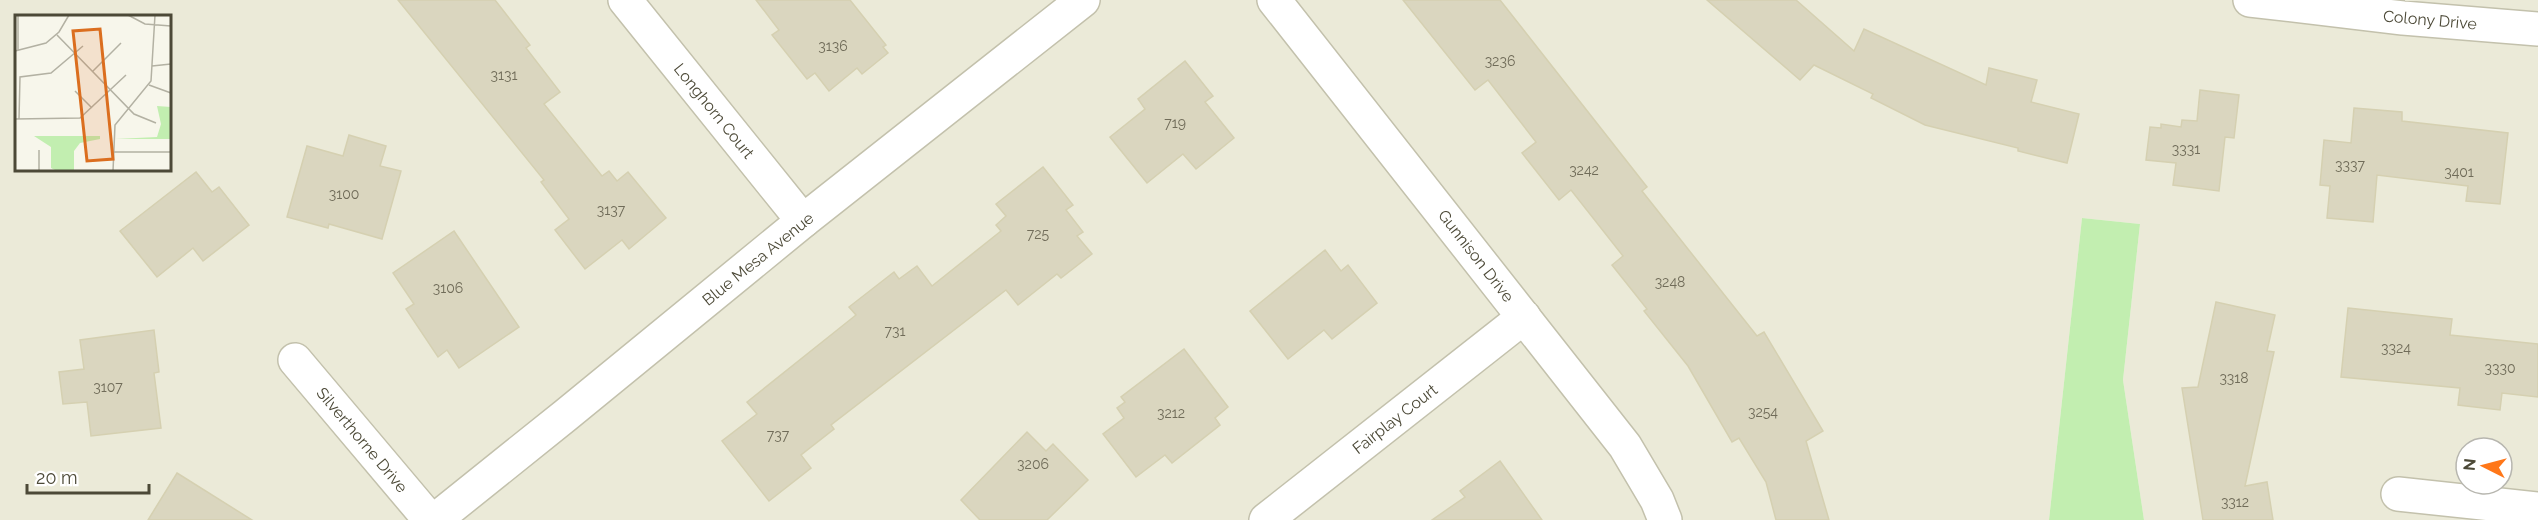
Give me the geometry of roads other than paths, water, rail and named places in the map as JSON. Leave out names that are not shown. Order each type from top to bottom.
[{"type":"street","name":"Longhorn Court","points":[[625,0],[803,221]]},
{"type":"street","name":"Blue Mesa Avenue","points":[[435,520],[566,416],[803,221],[1083,0]]},
{"type":"street","name":"Gunnison Drive","points":[[1274,0],[1625,446],[1657,500],[1665,520]]},
{"type":"street","name":"Colony Drive","points":[[2250,0],[2404,9],[2538,29]]},
{"type":"street","name":"Fairplay Court","points":[[1266,520],[1524,317]]},
{"type":"street","name":"Silverthorne Drive","points":[[295,360],[430,520]]},
{"type":"street","points":[[2397,494],[2538,509]]}]
